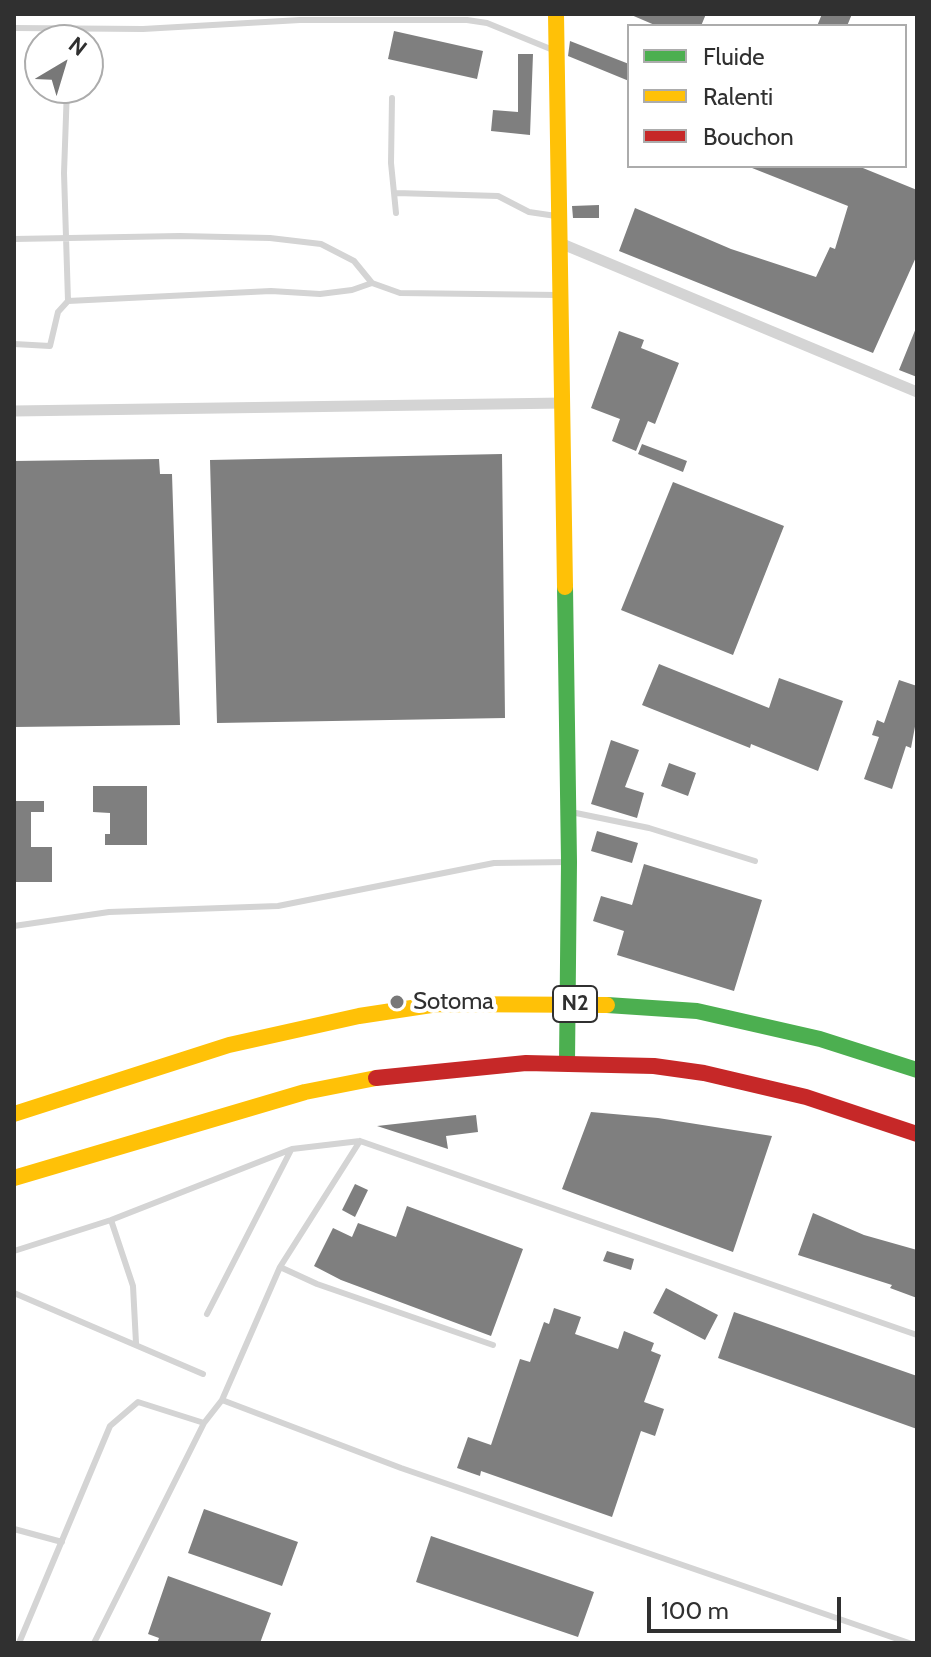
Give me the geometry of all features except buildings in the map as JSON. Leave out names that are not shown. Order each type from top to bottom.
[{"type":"main road","points":[[556,14],[569,862],[567,1062]]},
{"type":"main road","name":"N2","points":[[14,1114],[229,1045],[438,1004],[567,1003],[657,1007],[733,1017],[820,1039],[917,1070]]},
{"type":"main road","points":[[14,1178],[305,1092],[407,1074],[567,1062],[654,1066],[704,1073],[806,1097],[917,1134]]},
{"type":"street","points":[[560,243],[917,392]]},
{"type":"street","points":[[14,411],[564,403]]},
{"type":"lane","points":[[14,28],[143,29],[300,20],[467,20],[487,23],[556,51]]},
{"type":"lane","points":[[392,98],[391,163],[396,213]]},
{"type":"lane","points":[[67,104],[65,240],[68,301]]},
{"type":"lane","points":[[396,193],[498,196],[529,212],[560,216]]},
{"type":"lane","points":[[14,239],[270,238],[321,244],[354,261],[372,283],[400,293],[561,295]]},
{"type":"lane","points":[[14,344],[50,346],[58,312],[68,301],[257,291],[320,294],[352,290],[372,283]]},
{"type":"lane","points":[[568,812],[626,822],[755,861]]},
{"type":"lane","points":[[14,926],[109,912],[159,913],[278,906],[494,863],[569,862]]},
{"type":"lane","points":[[94,1643],[204,1423],[222,1400],[280,1267],[360,1141]]},
{"type":"lane","points":[[14,1251],[111,1220],[292,1149],[360,1141],[917,1335]]},
{"type":"lane","points":[[207,1314],[292,1149]]},
{"type":"lane","points":[[111,1220],[133,1286],[136,1343]]},
{"type":"lane","points":[[280,1267],[317,1284],[493,1345]]},
{"type":"lane","points":[[14,1293],[203,1374]]},
{"type":"lane","points":[[222,1400],[430,1478],[907,1643]]},
{"type":"lane","points":[[19,1643],[110,1426],[132,1406],[148,1402],[204,1423]]},
{"type":"lane","points":[[14,1529],[62,1542]]},
{"type":"traffic: fast","points":[[565,587],[569,862],[567,1062]]},
{"type":"traffic: fast","points":[[607,1005],[697,1011],[820,1039],[917,1070]]},
{"type":"traffic: slow","points":[[556,14],[565,587]]},
{"type":"traffic: slow","points":[[14,1114],[229,1045],[359,1016],[438,1004],[607,1005]]},
{"type":"traffic: slow","points":[[14,1178],[305,1092],[376,1078]]},
{"type":"traffic: jam","points":[[376,1078],[526,1063],[654,1066],[704,1073],[806,1097],[917,1134]]},
{"type":"place","name":"Sotoma","points":[[397,1002]]}]
